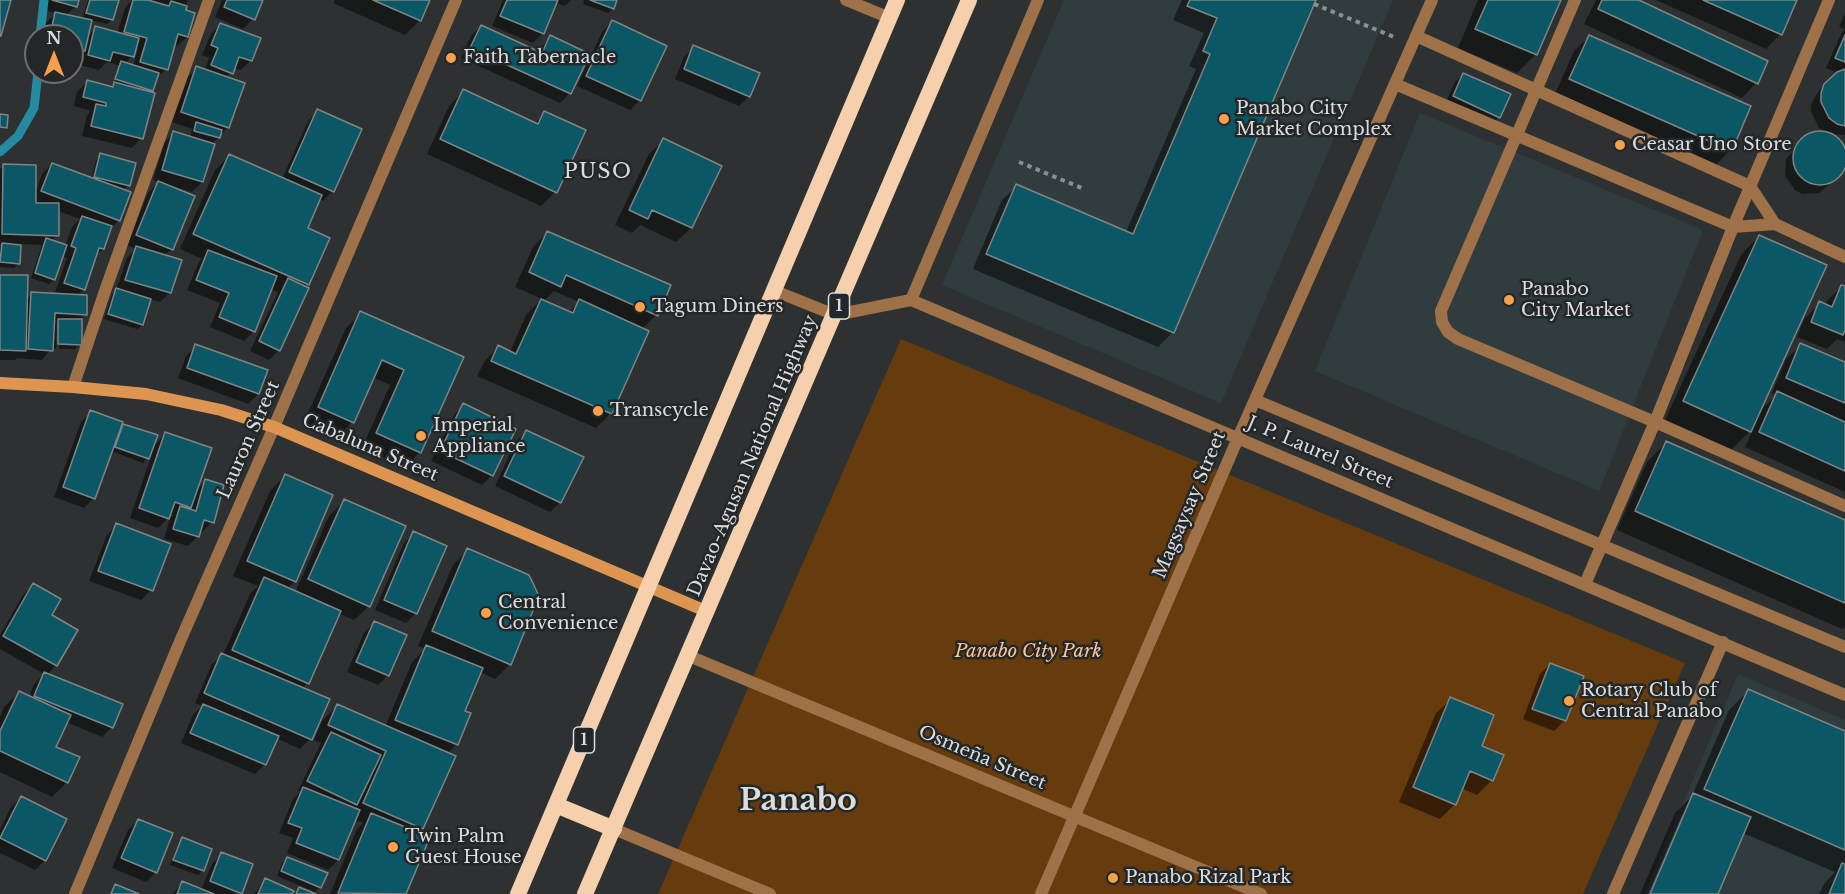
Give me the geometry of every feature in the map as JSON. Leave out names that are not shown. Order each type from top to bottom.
[{"type":"highway","name":"1","points":[[518,894],[897,0]]},
{"type":"highway","name":"Davao-Agusan National Highway","points":[[585,894],[969,0]]},
{"type":"highway","points":[[556,805],[614,829]]},
{"type":"main road","name":"Cabaluna Street","points":[[0,383],[146,394],[221,410],[274,427],[708,612]]},
{"type":"street","points":[[74,387],[105,291],[209,0]]},
{"type":"street","name":"Lauron Street","points":[[75,894],[181,639],[456,0]]},
{"type":"street","points":[[846,0],[890,18]]},
{"type":"street","points":[[775,291],[835,315],[911,300],[1038,0]]},
{"type":"street","name":"Magsaysay Street","points":[[1041,894],[1238,438],[1432,0]]},
{"type":"street","points":[[1575,0],[1441,311],[1442,322],[1448,332],[1458,339],[1655,422],[1845,506]]},
{"type":"street","points":[[1585,584],[1655,422],[1732,227],[1829,0]]},
{"type":"street","points":[[1414,41],[1537,91],[1750,186],[1775,224]]},
{"type":"street","points":[[1395,84],[1732,227],[1775,224],[1845,257]]},
{"type":"street","name":"J. P. Laurel Street","points":[[911,300],[1845,695]]},
{"type":"street","name":"J. P. Laurel Street","points":[[1255,400],[1845,647]]},
{"type":"street","points":[[1613,894],[1723,642]]},
{"type":"street","name":"Osmeña Street","points":[[689,656],[1262,894]]},
{"type":"street","points":[[614,829],[770,894]]},
{"type":"path","points":[[1314,4],[1414,41]]},
{"type":"path","points":[[1019,162],[1084,189]]},
{"type":"shaded area","points":[[1064,0],[1393,0],[1221,403],[942,285]]},
{"type":"shaded area","name":"Panabo City Market","points":[[1420,113],[1703,230],[1599,491],[1315,371]]},
{"type":"shaded area","points":[[1738,674],[1845,720],[1845,894],[1644,894]]},
{"type":"green space","name":"Panabo City Park","points":[[901,339],[1685,663],[1583,894],[658,894]]},
{"type":"building","points":[[0,0],[11,0],[1,36],[0,36]]},
{"type":"building","points":[[52,0],[79,0],[77,7]]},
{"type":"building","points":[[90,0],[119,0],[113,20],[86,13]]},
{"type":"building","points":[[133,0],[148,0],[169,6],[171,1],[187,6],[186,10],[195,13],[188,37],[178,34],[168,70],[140,62],[147,38],[124,32]]},
{"type":"building","points":[[227,0],[263,0],[255,20],[224,7]]},
{"type":"building","points":[[373,0],[430,0],[421,21]]},
{"type":"building","points":[[507,0],[558,0],[544,34],[500,16]]},
{"type":"building","points":[[590,0],[617,0],[614,9]]},
{"type":"building","name":"Panabo City Market Complex","points":[[1190,0],[1316,0],[1174,333],[986,254],[1016,184],[1133,234],[1210,54],[1203,51],[1217,18],[1187,6]]},
{"type":"building","points":[[1488,0],[1561,0],[1537,55],[1475,29]]},
{"type":"building","points":[[1602,0],[1639,0],[1768,61],[1758,84],[1598,9]]},
{"type":"building","points":[[1703,0],[1797,0],[1782,35]]},
{"type":"building","points":[[55,12],[92,20],[85,51],[84,24],[52,24]]},
{"type":"building","points":[[612,20],[667,46],[641,101],[586,76]]},
{"type":"building","points":[[220,23],[261,38],[252,61],[239,57],[233,74],[211,65],[218,48],[211,45]]},
{"type":"building","points":[[481,25],[542,53],[550,35],[590,54],[571,94],[470,48]]},
{"type":"building","points":[[95,26],[139,38],[134,57],[113,52],[110,61],[88,55]]},
{"type":"building","points":[[1589,35],[1751,106],[1732,151],[1569,79]]},
{"type":"building","points":[[1845,35],[1845,62],[1835,58]]},
{"type":"building","points":[[693,45],[760,73],[750,97],[684,69]]},
{"type":"building","points":[[121,61],[159,73],[153,91],[115,79]]},
{"type":"building","points":[[196,66],[245,83],[229,128],[181,112]]},
{"type":"building","points":[[1845,69],[1845,126],[1829,118],[1821,102],[1821,93],[1824,84],[1837,72]]},
{"type":"building","points":[[1463,73],[1511,94],[1500,118],[1453,96]]},
{"type":"building","points":[[87,80],[113,87],[114,82],[155,93],[143,139],[91,126],[96,104],[106,106],[106,103],[83,97]]},
{"type":"building","points":[[463,89],[538,124],[544,111],[586,130],[557,193],[440,139]]},
{"type":"building","points":[[317,109],[362,129],[334,192],[289,172]]},
{"type":"building","points":[[0,114],[8,115],[7,128],[0,127]]},
{"type":"building","points":[[196,122],[222,130],[220,138],[194,131]]},
{"type":"building","points":[[173,131],[215,144],[203,182],[162,170]]},
{"type":"building","points":[[1815,131],[1825,131],[1835,135],[1843,143],[1847,158],[1843,173],[1835,181],[1825,185],[1815,185],[1805,181],[1797,173],[1793,163],[1793,153],[1797,143],[1805,135]]},
{"type":"building","points":[[663,138],[722,166],[692,228],[652,210],[648,219],[629,210]]},
{"type":"building","points":[[100,153],[136,163],[130,186],[94,177]]},
{"type":"building","points":[[229,154],[322,195],[308,228],[330,238],[309,285],[193,234]]},
{"type":"building","points":[[52,163],[131,192],[120,221],[41,191]]},
{"type":"building","points":[[3,164],[36,165],[36,203],[59,203],[59,236],[2,234]]},
{"type":"building","points":[[158,181],[195,196],[173,250],[136,235]]},
{"type":"building","points":[[82,216],[112,226],[104,249],[99,248],[85,290],[64,283],[76,248],[71,246]]},
{"type":"building","points":[[547,231],[671,285],[658,316],[566,275],[561,287],[529,272]]},
{"type":"building","points":[[1759,235],[1827,265],[1751,432],[1683,401]]},
{"type":"building","points":[[46,238],[67,245],[55,280],[35,273]]},
{"type":"building","points":[[2,243],[21,245],[20,264],[0,262]]},
{"type":"building","points":[[136,246],[182,260],[171,293],[125,280]]},
{"type":"building","points":[[208,250],[277,276],[255,332],[219,317],[229,293],[196,280]]},
{"type":"building","points":[[0,275],[28,275],[26,351],[0,350]]},
{"type":"building","points":[[288,278],[309,288],[280,351],[259,341]]},
{"type":"building","points":[[1841,285],[1845,286],[1843,335],[1811,322],[1819,301],[1832,307]]},
{"type":"building","points":[[116,288],[151,299],[143,325],[108,314]]},
{"type":"building","points":[[31,292],[87,295],[87,315],[55,313],[53,351],[28,349]]},
{"type":"building","points":[[541,299],[573,313],[579,299],[649,331],[612,414],[491,361],[498,345],[516,354]]},
{"type":"building","points":[[360,311],[464,357],[421,453],[376,433],[404,370],[382,360],[354,423],[318,407]]},
{"type":"building","points":[[58,319],[82,319],[82,345],[58,344]]},
{"type":"building","points":[[1800,343],[1845,362],[1845,403],[1786,378]]},
{"type":"building","points":[[195,344],[268,370],[259,394],[187,368]]},
{"type":"building","points":[[1777,391],[1845,422],[1845,471],[1759,432]]},
{"type":"building","points":[[463,403],[516,429],[493,476],[440,451]]},
{"type":"building","points":[[90,410],[123,422],[95,499],[63,487]]},
{"type":"building","points":[[123,424],[158,435],[149,459],[115,447]]},
{"type":"building","points":[[526,430],[584,457],[561,503],[504,476]]},
{"type":"building","points":[[165,432],[212,448],[191,508],[175,502],[169,519],[139,508]]},
{"type":"building","points":[[1666,441],[1845,520],[1845,603],[1635,511]]},
{"type":"building","points":[[285,474],[333,495],[296,582],[247,561]]},
{"type":"building","points":[[205,479],[224,485],[214,523],[204,520],[199,537],[173,529],[180,506],[196,511]]},
{"type":"building","points":[[344,499],[406,526],[370,607],[308,579]]},
{"type":"building","points":[[116,523],[171,544],[153,591],[98,571]]},
{"type":"building","points":[[413,531],[447,546],[417,614],[384,600]]},
{"type":"building","name":"Central Convenience","points":[[467,548],[529,575],[539,596],[511,665],[432,631]]},
{"type":"building","points":[[264,577],[341,611],[309,684],[232,650]]},
{"type":"building","points":[[33,583],[61,599],[52,615],[78,630],[57,666],[3,636]]},
{"type":"building","points":[[374,621],[407,635],[389,676],[356,662]]},
{"type":"building","points":[[426,645],[483,668],[465,711],[471,713],[458,745],[395,720]]},
{"type":"building","points":[[221,653],[330,699],[312,740],[204,693]]},
{"type":"building","points":[[1550,663],[1584,676],[1566,721],[1532,709]]},
{"type":"building","points":[[44,672],[123,704],[113,728],[34,696]]},
{"type":"building","points":[[1748,689],[1845,731],[1845,850],[1704,789]]},
{"type":"building","points":[[19,691],[71,715],[56,747],[80,757],[68,783],[0,751],[0,731]]},
{"type":"building","points":[[1450,697],[1494,715],[1482,746],[1504,755],[1493,781],[1470,771],[1456,805],[1413,787]]},
{"type":"building","points":[[203,704],[279,736],[266,765],[190,733]]},
{"type":"building","points":[[337,704],[456,756],[423,829],[363,803],[386,751],[328,725]]},
{"type":"building","points":[[331,732],[381,755],[357,805],[307,781]]},
{"type":"building","points":[[303,787],[360,810],[339,860],[296,843],[302,828],[288,823]]},
{"type":"building","points":[[1693,793],[1751,817],[1718,894],[1650,894]]},
{"type":"building","points":[[21,796],[67,819],[46,861],[0,838]]},
{"type":"building","points":[[371,813],[430,837],[406,894],[338,893]]},
{"type":"building","points":[[138,819],[173,833],[157,873],[121,858]]},
{"type":"building","points":[[182,837],[212,849],[204,871],[173,860]]},
{"type":"building","points":[[221,852],[253,864],[242,894],[210,881]]},
{"type":"building","points":[[287,857],[328,873],[321,888],[281,871]]},
{"type":"building","points":[[1842,863],[1845,864],[1845,894],[1829,894]]},
{"type":"building","points":[[265,878],[294,891],[292,894],[258,894]]},
{"type":"building","points":[[182,881],[214,894],[177,894]]},
{"type":"building","points":[[115,884],[139,894],[111,894]]},
{"type":"building","points":[[299,887],[316,894],[296,894]]},
{"type":"waterway","points":[[41,24],[44,0]]},
{"type":"waterway","points":[[0,152],[18,136],[34,108],[37,84]]},
{"type":"place","name":"Faith Tabernacle","points":[[451,58]]},
{"type":"place","name":"Panabo City Market Complex","points":[[1224,119]]},
{"type":"place","name":"Ceasar Uno Store","points":[[1620,145]]},
{"type":"place","name":"Panabo City Market","points":[[1509,300]]},
{"type":"place","name":"Tagum Diners","points":[[640,307]]},
{"type":"place","name":"Transcycle","points":[[598,411]]},
{"type":"place","name":"Imperial Appliance","points":[[421,436]]},
{"type":"place","name":"Central Convenience","points":[[486,613]]},
{"type":"place","name":"Rotary Club of Central Panabo","points":[[1569,701]]},
{"type":"place","name":"Twin Palm Guest House","points":[[393,847]]},
{"type":"place","name":"Panabo Rizal Park","points":[[1113,878]]},
{"type":"district","name":"PUSO","points":[[598,172]]},
{"type":"district","name":"Panabo","points":[[798,802]]}]
